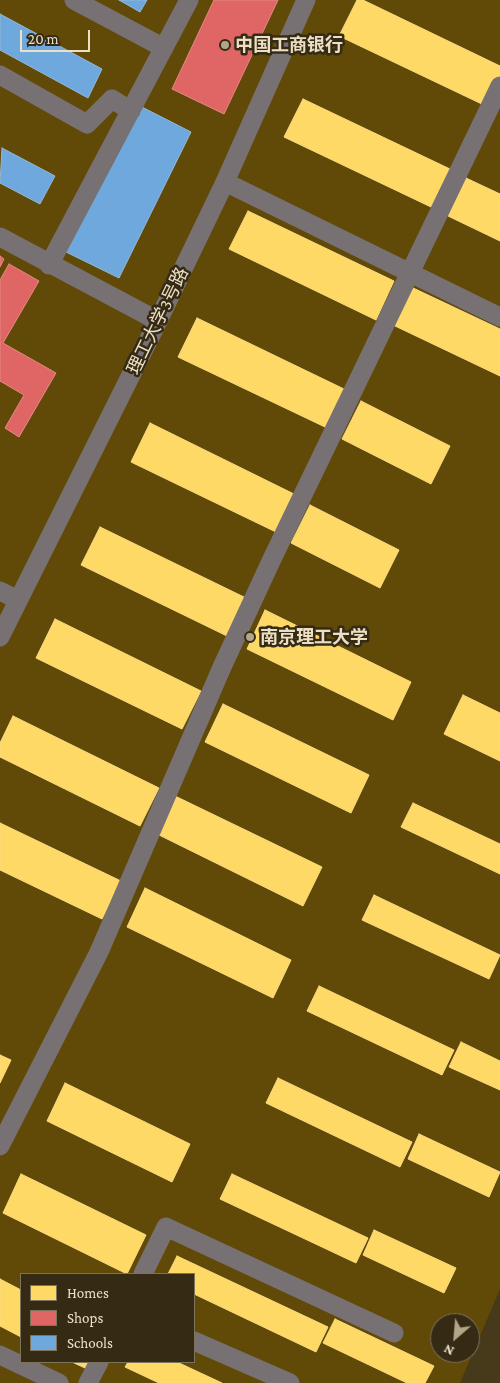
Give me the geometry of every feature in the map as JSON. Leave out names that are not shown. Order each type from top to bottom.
[{"type":"street","points":[[74,0],[164,48]]},
{"type":"street","points":[[49,265],[189,0]]},
{"type":"street","name":"理工大学3号路","points":[[0,637],[158,321],[225,182],[306,0]]},
{"type":"street","points":[[0,75],[87,124],[112,99],[130,111]]},
{"type":"street","points":[[0,1146],[99,952],[226,658],[500,86]]},
{"type":"street","points":[[225,182],[500,317]]},
{"type":"street","points":[[0,237],[49,265],[158,321]]},
{"type":"street","points":[[0,590],[18,600]]},
{"type":"street","points":[[143,1273],[166,1227],[394,1333]]},
{"type":"street","points":[[195,1341],[290,1383]]},
{"type":"street","points":[[0,1355],[59,1383]]},
{"type":"street","points":[[88,1383],[98,1363]]},
{"type":"shaded area","name":"南京理工大学","points":[[0,0],[500,0],[500,1289],[480,1336],[480,1313],[430,1313],[430,1363],[469,1363],[460,1383],[0,1383]]},
{"type":"building: Homes","points":[[357,0],[363,0],[500,66],[500,77],[486,106],[339,36]]},
{"type":"building: Homes","points":[[303,99],[450,169],[431,207],[284,137]]},
{"type":"building: Homes","points":[[466,178],[500,194],[500,241],[448,216]]},
{"type":"building: Homes","points":[[248,211],[394,281],[376,320],[229,249]]},
{"type":"building: Homes","points":[[411,287],[500,329],[500,376],[393,325]]},
{"type":"building: Homes","points":[[197,318],[344,389],[325,427],[178,357]]},
{"type":"building: Homes","points":[[361,401],[450,446],[431,484],[342,439]]},
{"type":"building: Homes","points":[[150,423],[296,495],[278,533],[131,462]]},
{"type":"building: Homes","points":[[310,505],[399,550],[380,588],[291,543]]},
{"type":"building: Homes","points":[[100,527],[246,598],[227,636],[81,565]]},
{"type":"building: Homes","points":[[265,610],[411,682],[393,720],[247,649]]},
{"type":"building: Homes","points":[[55,619],[201,691],[182,729],[36,658]]},
{"type":"building: Homes","points":[[463,695],[500,713],[500,761],[444,734]]},
{"type":"building: Homes","points":[[223,704],[369,775],[351,813],[205,742]]},
{"type":"building: Homes","points":[[13,716],[159,788],[140,826],[0,757],[0,743]]},
{"type":"building: Homes","points":[[175,796],[322,867],[303,906],[157,834]]},
{"type":"building: Homes","points":[[413,803],[500,844],[500,874],[401,827]]},
{"type":"building: Homes","points":[[0,823],[121,881],[102,919],[0,870]]},
{"type":"building: Homes","points":[[145,888],[291,960],[273,998],[127,927]]},
{"type":"building: Homes","points":[[374,895],[500,955],[489,979],[362,920]]},
{"type":"building: Homes","points":[[319,986],[454,1050],[442,1075],[307,1011]]},
{"type":"building: Homes","points":[[461,1042],[500,1061],[500,1090],[449,1067]]},
{"type":"building: Homes","points":[[0,1055],[11,1060],[0,1083]]},
{"type":"building: Homes","points":[[278,1078],[412,1142],[400,1167],[266,1103]]},
{"type":"building: Homes","points":[[65,1083],[190,1144],[172,1182],[47,1121]]},
{"type":"building: Homes","points":[[419,1134],[500,1172],[489,1197],[408,1159]]},
{"type":"building: Homes","points":[[21,1174],[146,1235],[127,1273],[125,1273],[3,1213]]},
{"type":"building: Homes","points":[[232,1174],[368,1238],[356,1263],[220,1199]]},
{"type":"building: Homes","points":[[374,1230],[456,1268],[444,1293],[363,1255]]},
{"type":"building: Homes","points":[[177,1256],[328,1327],[316,1352],[195,1294],[195,1273],[168,1273]]},
{"type":"building: Homes","points":[[0,1279],[20,1289],[20,1336],[0,1326]]},
{"type":"building: Homes","points":[[335,1319],[434,1366],[425,1383],[407,1383],[323,1343]]},
{"type":"building: Homes","points":[[74,1363],[88,1363],[85,1368]]},
{"type":"building: Homes","points":[[127,1363],[179,1363],[222,1383],[159,1383],[125,1367]]},
{"type":"building: Shops","name":"中国工商银行","points":[[214,0],[278,0],[224,114],[172,89]]},
{"type":"building: Shops","points":[[0,256],[4,259],[0,267]]},
{"type":"building: Shops","points":[[9,264],[39,281],[3,343],[56,373],[19,437],[5,428],[24,395],[0,381],[0,280]]},
{"type":"building: Schools","points":[[119,0],[147,0],[140,12]]},
{"type":"building: Schools","points":[[0,14],[102,69],[88,98],[0,50]]},
{"type":"building: Schools","points":[[138,105],[191,132],[119,278],[66,252]]},
{"type":"building: Schools","points":[[2,148],[55,176],[40,204],[0,183]]},
{"type":"place","name":"中国工商银行","points":[[225,45]]},
{"type":"place","name":"南京理工大学","points":[[250,637]]}]
